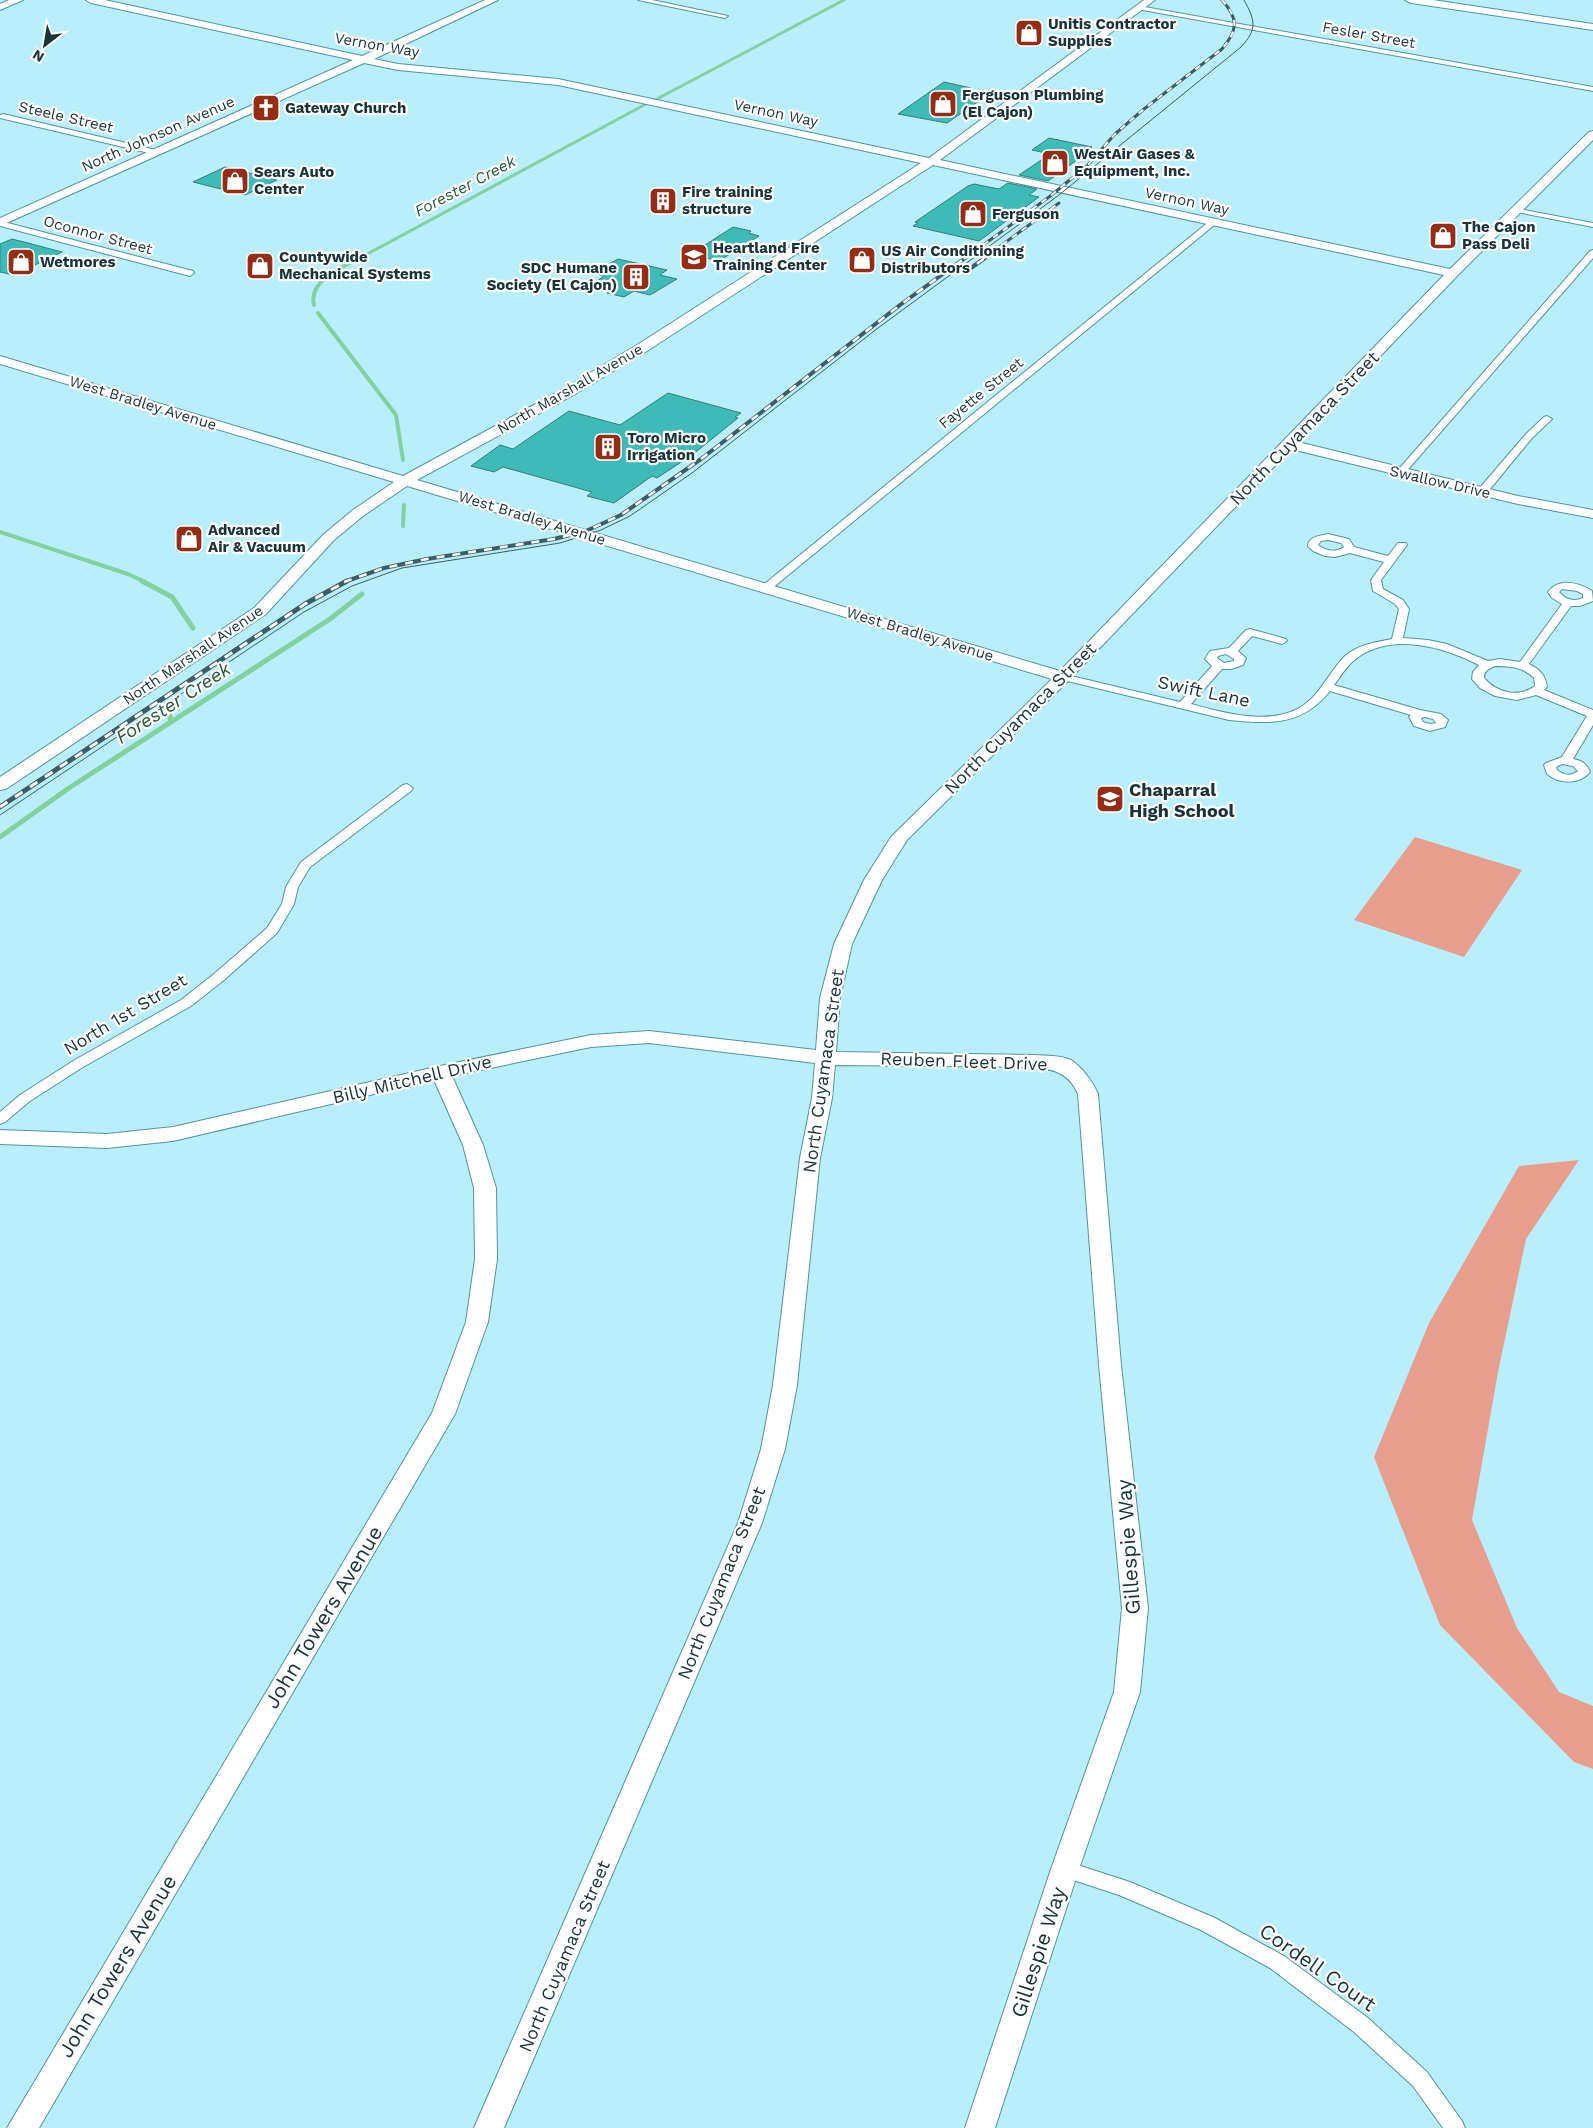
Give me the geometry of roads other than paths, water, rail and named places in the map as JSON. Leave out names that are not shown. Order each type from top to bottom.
[{"type":"main road","points":[[0,7],[18,0]]},
{"type":"main road","name":"Vernon Way","points":[[91,0],[398,66],[558,82],[1453,273]]},
{"type":"main road","name":"North Johnson Avenue","points":[[0,222],[153,152],[364,60],[493,0]]},
{"type":"main road","name":"North Marshall Avenue","points":[[0,785],[260,611],[329,536],[358,513],[406,481],[570,391],[642,348],[930,162],[1150,0]]},
{"type":"main road","points":[[1411,0],[1593,26]]},
{"type":"main road","name":"North Cuyamaca Street","points":[[489,2128],[750,1523],[773,1449],[785,1386],[810,1158],[822,1098],[830,998],[843,944],[873,880],[900,838],[1063,677],[1453,273],[1593,134]]},
{"type":"main road","name":"West Bradley Avenue","points":[[0,360],[1063,677]]},
{"type":"main road","name":"Swallow Drive","points":[[1289,444],[1482,492],[1593,514]]},
{"type":"main road","name":"Billy Mitchell Drive","points":[[0,1137],[107,1141],[173,1134],[440,1072],[591,1041],[649,1037],[826,1058]]},
{"type":"main road","name":"Reuben Fleet Drive","points":[[826,1058],[1035,1061],[1064,1065],[1084,1085],[1088,1094]]},
{"type":"main road","name":"John Towers Avenue","points":[[22,2128],[443,1414],[477,1322],[486,1259],[485,1188],[473,1145],[440,1072]]},
{"type":"main road","name":"Gillespie Way","points":[[980,2128],[1065,1869],[1127,1692],[1135,1608],[1110,1365],[1088,1094]]},
{"type":"street","points":[[641,0],[725,16]]},
{"type":"street","name":"Fesler Street","points":[[1139,8],[1593,89]]},
{"type":"street","name":"Steele Street","points":[[3,116],[153,152]]},
{"type":"street","points":[[1517,210],[1593,226]]},
{"type":"street","name":"Oconnor Street","points":[[0,222],[190,273]]},
{"type":"street","name":"Fayette Street","points":[[766,588],[1214,222]]},
{"type":"street","points":[[1401,472],[1593,253]]},
{"type":"street","points":[[1482,492],[1529,436],[1547,419]]},
{"type":"street","points":[[1397,641],[1404,609],[1399,602],[1378,591],[1376,580],[1402,545]]},
{"type":"street","points":[[1348,549],[1390,560]]},
{"type":"street","points":[[1522,666],[1568,602]]},
{"type":"street","points":[[1183,706],[1219,665],[1212,662],[1210,657],[1212,655],[1222,651],[1231,652],[1250,632],[1282,641]]},
{"type":"street","name":"Swift Lane","points":[[1063,677],[1229,717],[1253,719],[1279,718],[1297,713],[1308,707],[1328,686],[1348,659],[1357,652],[1376,645],[1397,641],[1420,642],[1454,648],[1487,665]]},
{"type":"street","points":[[1503,663],[1522,666],[1536,672],[1540,677],[1540,687],[1536,691],[1520,696],[1509,695],[1489,689],[1478,679],[1480,669],[1487,665],[1503,663]]},
{"type":"street","points":[[1328,686],[1420,714]]},
{"type":"street","points":[[1536,691],[1593,714],[1566,760]]},
{"type":"street","name":"North 1st Street","points":[[0,1119],[25,1098],[78,1064],[186,1004],[272,930],[288,904],[292,887],[305,865],[406,788]]},
{"type":"street","name":"Cordell Court","points":[[1065,1869],[1124,1888],[1191,1917],[1277,1962],[1361,2025],[1420,2079],[1455,2128]]},
{"type":"waterway","name":"Forester Creek","points":[[655,100],[844,0]]},
{"type":"waterway","name":"Forester Creek","points":[[358,259],[646,104]]},
{"type":"waterway","name":"Forester Creek","points":[[314,305],[316,288],[321,282],[336,270],[358,259]]},
{"type":"waterway","name":"Forester Creek","points":[[318,313],[396,415],[403,460]]},
{"type":"waterway","name":"Forester Creek","points":[[403,526],[404,505]]},
{"type":"waterway","points":[[0,532],[128,574],[145,582]]},
{"type":"waterway","points":[[142,581],[172,597],[193,628]]},
{"type":"waterway","name":"Forester Creek","points":[[171,722],[330,619],[362,594]]},
{"type":"waterway","points":[[169,711],[171,722]]},
{"type":"waterway","name":"Forester Creek","points":[[0,837],[69,788],[171,722]]},
{"type":"tram line","points":[[0,815],[304,612],[352,586],[402,568],[560,543],[601,530],[630,516],[692,473],[878,328],[1059,195],[1241,47],[1250,35],[1253,24],[1251,13],[1244,0]]},
{"type":"railway","points":[[964,259],[1049,197],[1087,166],[1115,134],[1144,109],[1222,49],[1234,30],[1234,19],[1222,0]]},
{"type":"railway","points":[[983,259],[1059,203]]},
{"type":"railway","points":[[344,582],[384,568],[427,559],[554,539],[586,531],[621,515],[701,459],[900,305],[965,258]]},
{"type":"railway","points":[[964,273],[985,258]]},
{"type":"railway","points":[[0,807],[305,604],[347,581]]},
{"type":"place","name":"Unitis Contractor Supplies","points":[[1029,33]]},
{"type":"place","name":"Ferguson Plumbing (El Cajon)","points":[[943,104]]},
{"type":"place","name":"Gateway Church","points":[[266,108]]},
{"type":"place","name":"WestAir Gases & Equipment, Inc.","points":[[1055,163]]},
{"type":"place","name":"Sears Auto Center","points":[[235,181]]},
{"type":"place","name":"Fire training structure","points":[[663,201]]},
{"type":"place","name":"Ferguson","points":[[973,214]]},
{"type":"place","name":"The Cajon Pass Deli","points":[[1443,236]]},
{"type":"place","name":"Heartland Fire Training Center","points":[[694,257]]},
{"type":"place","name":"US Air Conditioning Distributors","points":[[862,260]]},
{"type":"place","name":"Wetmores","points":[[21,262]]},
{"type":"place","name":"Countywide Mechanical Systems","points":[[260,266]]},
{"type":"place","name":"SDC Humane Society (El Cajon)","points":[[636,277]]},
{"type":"place","name":"Toro Micro Irrigation","points":[[608,447]]},
{"type":"place","name":"Advanced Air & Vacuum","points":[[189,539]]},
{"type":"place","name":"Chaparral High School","points":[[1110,799]]}]
